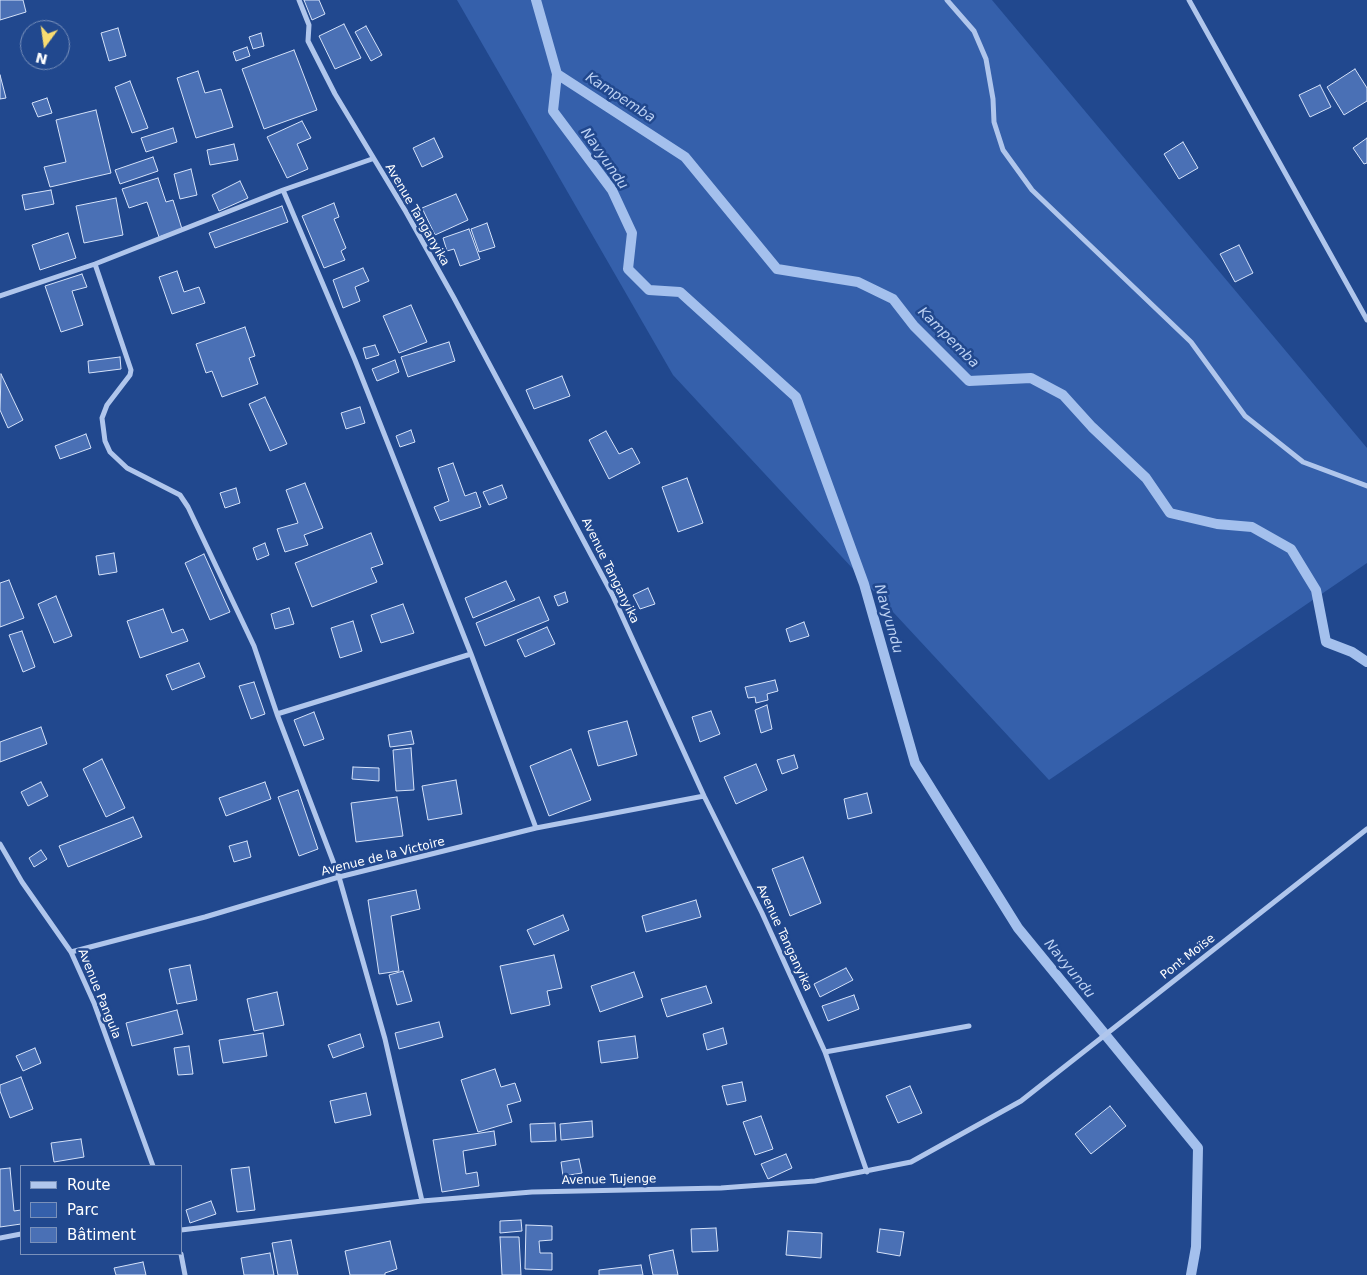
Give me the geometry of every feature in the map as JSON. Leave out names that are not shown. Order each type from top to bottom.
[{"type":"street","name":"Avenue Tanganyika","points":[[298,0],[309,25],[308,41],[372,159],[406,212],[612,594],[704,796],[762,913],[824,1052],[867,1172]]},
{"type":"street","points":[[947,0],[974,31],[986,59],[993,98],[994,122],[1003,150],[1032,190],[1192,342],[1245,416],[1303,462],[1367,486]]},
{"type":"street","points":[[1190,0],[1367,320]]},
{"type":"street","points":[[0,296],[94,264],[282,190],[372,159]]},
{"type":"street","points":[[282,190],[355,360],[471,654],[536,828]]},
{"type":"street","points":[[94,264],[131,370],[130,375],[107,405],[102,418],[105,441],[117,460],[127,468],[180,495],[188,507],[254,646],[277,714],[340,877],[385,1039],[422,1200]]},
{"type":"street","points":[[277,714],[471,654]]},
{"type":"street","name":"Avenue de la Victoire","points":[[71,952],[205,917],[340,877],[536,828],[704,796]]},
{"type":"street","name":"Pont Moïse","points":[[1021,1101],[1367,829]]},
{"type":"street","name":"Avenue Pangula","points":[[0,844],[22,882],[71,952],[94,1003],[153,1165]]},
{"type":"street","points":[[824,1052],[968,1026]]},
{"type":"street","name":"Avenue Tujenge","points":[[182,1230],[422,1200],[532,1192],[722,1188],[815,1181],[911,1162],[1021,1101]]},
{"type":"street","points":[[0,1238],[20,1234]]},
{"type":"street","points":[[181,1255],[185,1275]]},
{"type":"green space","points":[[457,0],[992,0],[1367,448],[1367,563],[1049,780],[673,375]]},
{"type":"building","points":[[0,0],[23,0],[26,12],[0,20]]},
{"type":"building","points":[[304,0],[319,0],[325,14],[312,20]]},
{"type":"building","points":[[344,24],[361,58],[335,69],[319,36]]},
{"type":"building","points":[[366,26],[382,55],[371,61],[355,32]]},
{"type":"building","points":[[118,28],[126,56],[109,61],[101,33]]},
{"type":"building","points":[[261,33],[264,46],[253,49],[249,37]]},
{"type":"building","points":[[247,47],[250,56],[236,61],[233,52]]},
{"type":"building","points":[[294,50],[317,110],[264,129],[242,69]]},
{"type":"building","points":[[1355,69],[1367,88],[1367,101],[1344,115],[1327,87]]},
{"type":"building","points":[[198,71],[205,93],[221,89],[233,127],[196,138],[177,78]]},
{"type":"building","points":[[0,75],[6,98],[0,99]]},
{"type":"building","points":[[130,81],[148,128],[132,133],[115,87]]},
{"type":"building","points":[[1320,85],[1331,107],[1310,117],[1299,95]]},
{"type":"building","points":[[47,98],[52,113],[38,117],[32,103]]},
{"type":"building","points":[[96,110],[111,173],[50,187],[44,167],[66,162],[56,120]]},
{"type":"building","points":[[302,121],[311,138],[297,144],[308,169],[287,178],[267,137]]},
{"type":"building","points":[[173,128],[177,142],[146,152],[141,138]]},
{"type":"building","points":[[434,138],[443,157],[422,167],[413,148]]},
{"type":"building","points":[[1367,138],[1367,163],[1364,164],[1353,148]]},
{"type":"building","points":[[1183,142],[1198,168],[1179,179],[1164,154]]},
{"type":"building","points":[[234,144],[238,160],[210,165],[207,150]]},
{"type":"building","points":[[153,157],[158,171],[120,184],[115,170]]},
{"type":"building","points":[[191,169],[197,195],[180,199],[174,174]]},
{"type":"building","points":[[158,178],[166,202],[173,200],[182,229],[159,237],[147,202],[129,208],[122,189]]},
{"type":"building","points":[[240,181],[248,198],[219,211],[212,195]]},
{"type":"building","points":[[51,190],[54,204],[25,210],[22,195]]},
{"type":"building","points":[[456,194],[468,220],[435,235],[422,208]]},
{"type":"building","points":[[116,198],[123,235],[84,243],[76,206]]},
{"type":"building","points":[[334,203],[339,217],[334,219],[346,248],[341,251],[345,260],[324,268],[302,216]]},
{"type":"building","points":[[282,206],[288,222],[215,248],[209,233]]},
{"type":"building","points":[[487,223],[495,247],[479,252],[471,229]]},
{"type":"building","points":[[469,229],[480,259],[460,266],[454,249],[447,251],[443,238]]},
{"type":"building","points":[[68,233],[76,258],[40,270],[32,245]]},
{"type":"building","points":[[1239,245],[1253,273],[1235,282],[1220,254]]},
{"type":"building","points":[[363,268],[369,281],[355,287],[360,301],[343,308],[333,280]]},
{"type":"building","points":[[177,271],[184,292],[199,287],[205,303],[172,314],[159,277]]},
{"type":"building","points":[[82,274],[87,287],[72,291],[83,325],[61,332],[45,286]]},
{"type":"building","points":[[411,305],[427,342],[399,353],[383,316]]},
{"type":"building","points":[[245,327],[255,356],[249,358],[258,384],[222,397],[212,371],[206,373],[196,344]]},
{"type":"building","points":[[449,342],[455,361],[408,377],[401,357]]},
{"type":"building","points":[[375,345],[379,355],[366,359],[363,348]]},
{"type":"building","points":[[120,357],[121,369],[89,373],[88,361]]},
{"type":"building","points":[[395,360],[399,372],[377,381],[372,369]]},
{"type":"building","points":[[1,374],[23,420],[8,428],[0,410]]},
{"type":"building","points":[[562,376],[570,396],[534,409],[526,390]]},
{"type":"building","points":[[265,397],[287,444],[270,451],[249,404]]},
{"type":"building","points":[[360,407],[365,423],[346,429],[341,413]]},
{"type":"building","points":[[411,430],[415,442],[400,447],[396,436]]},
{"type":"building","points":[[606,431],[619,454],[632,448],[640,463],[609,479],[589,440]]},
{"type":"building","points":[[86,434],[91,448],[60,459],[55,446]]},
{"type":"building","points":[[453,463],[465,496],[476,492],[481,507],[440,521],[434,507],[449,501],[438,468]]},
{"type":"building","points":[[687,478],[703,523],[678,532],[662,487]]},
{"type":"building","points":[[305,483],[323,528],[304,535],[308,545],[285,552],[277,529],[298,523],[286,490]]},
{"type":"building","points":[[502,485],[507,498],[489,505],[483,492]]},
{"type":"building","points":[[236,488],[240,503],[225,508],[220,493]]},
{"type":"building","points":[[371,533],[383,564],[371,568],[377,582],[312,607],[295,563]]},
{"type":"building","points":[[265,543],[269,555],[257,560],[253,548]]},
{"type":"building","points":[[114,553],[117,572],[99,575],[96,556]]},
{"type":"building","points":[[204,554],[230,612],[210,620],[185,563]]},
{"type":"building","points":[[9,580],[24,618],[0,627],[0,583]]},
{"type":"building","points":[[506,581],[515,600],[473,618],[465,598]]},
{"type":"building","points":[[648,588],[655,604],[640,609],[633,595]]},
{"type":"building","points":[[565,592],[568,602],[558,606],[554,596]]},
{"type":"building","points":[[56,596],[72,636],[54,643],[38,604]]},
{"type":"building","points":[[539,597],[549,620],[485,646],[476,623]]},
{"type":"building","points":[[403,604],[414,633],[381,643],[371,615]]},
{"type":"building","points":[[289,608],[294,624],[275,629],[271,614]]},
{"type":"building","points":[[163,609],[172,633],[183,629],[188,641],[140,658],[127,621]]},
{"type":"building","points":[[353,621],[362,651],[340,658],[331,628]]},
{"type":"building","points":[[804,622],[809,636],[790,642],[786,629]]},
{"type":"building","points":[[547,627],[555,644],[525,657],[517,640]]},
{"type":"building","points":[[22,631],[35,667],[23,672],[9,635]]},
{"type":"building","points":[[199,663],[205,677],[172,690],[166,675]]},
{"type":"building","points":[[775,680],[778,691],[767,694],[768,700],[756,703],[755,697],[748,698],[745,687]]},
{"type":"building","points":[[254,682],[265,714],[251,719],[239,686]]},
{"type":"building","points":[[767,705],[772,729],[761,733],[755,710]]},
{"type":"building","points":[[711,711],[720,734],[700,742],[692,717]]},
{"type":"building","points":[[314,712],[324,739],[304,746],[294,720]]},
{"type":"building","points":[[627,721],[637,755],[598,766],[588,731]]},
{"type":"building","points":[[41,727],[47,744],[0,762],[0,742]]},
{"type":"building","points":[[411,731],[414,744],[390,747],[388,735]]},
{"type":"building","points":[[411,748],[414,790],[396,791],[393,750]]},
{"type":"building","points":[[571,749],[591,800],[549,816],[530,766]]},
{"type":"building","points":[[794,755],[798,768],[782,774],[777,760]]},
{"type":"building","points":[[102,759],[125,808],[106,817],[83,769]]},
{"type":"building","points":[[756,764],[767,790],[736,804],[724,777]]},
{"type":"building","points":[[353,767],[379,768],[379,781],[352,779]]},
{"type":"building","points":[[456,780],[462,814],[428,820],[422,786]]},
{"type":"building","points":[[41,782],[48,796],[28,806],[21,792]]},
{"type":"building","points":[[265,782],[271,799],[226,816],[219,798]]},
{"type":"building","points":[[298,790],[318,849],[299,856],[278,797]]},
{"type":"building","points":[[867,793],[872,813],[848,819],[844,799]]},
{"type":"building","points":[[397,797],[403,836],[356,842],[351,803]]},
{"type":"building","points":[[133,817],[142,837],[68,867],[59,846]]},
{"type":"building","points":[[247,841],[251,857],[234,862],[229,846]]},
{"type":"building","points":[[41,850],[47,859],[34,867],[29,858]]},
{"type":"building","points":[[803,857],[821,903],[790,916],[772,869]]},
{"type":"building","points":[[416,890],[420,909],[391,916],[399,971],[379,974],[368,900]]},
{"type":"building","points":[[696,900],[701,917],[646,932],[642,916]]},
{"type":"building","points":[[563,915],[569,930],[534,945],[527,930]]},
{"type":"building","points":[[554,955],[562,988],[547,991],[550,1005],[511,1014],[500,966]]},
{"type":"building","points":[[190,965],[197,1000],[177,1004],[169,969]]},
{"type":"building","points":[[846,968],[853,980],[820,997],[814,984]]},
{"type":"building","points":[[403,971],[412,1001],[397,1005],[389,975]]},
{"type":"building","points":[[634,972],[643,997],[600,1012],[591,986]]},
{"type":"building","points":[[706,986],[712,1003],[667,1017],[661,999]]},
{"type":"building","points":[[277,992],[284,1025],[254,1031],[247,999]]},
{"type":"building","points":[[854,995],[859,1009],[828,1021],[822,1006]]},
{"type":"building","points":[[177,1010],[183,1034],[132,1046],[126,1023]]},
{"type":"building","points":[[439,1022],[443,1037],[399,1049],[395,1033]]},
{"type":"building","points":[[723,1028],[727,1044],[707,1050],[703,1034]]},
{"type":"building","points":[[263,1033],[267,1056],[223,1063],[219,1040]]},
{"type":"building","points":[[360,1034],[364,1047],[333,1058],[328,1045]]},
{"type":"building","points":[[635,1036],[638,1058],[601,1063],[598,1041]]},
{"type":"building","points":[[189,1046],[193,1074],[178,1075],[174,1048]]},
{"type":"building","points":[[35,1048],[41,1063],[23,1071],[16,1056]]},
{"type":"building","points":[[495,1069],[501,1087],[515,1083],[521,1101],[507,1105],[512,1122],[478,1132],[461,1080]]},
{"type":"building","points":[[21,1077],[33,1109],[10,1118],[0,1091],[0,1085]]},
{"type":"building","points":[[742,1082],[746,1101],[727,1105],[722,1086]]},
{"type":"building","points":[[910,1086],[922,1113],[898,1123],[886,1096]]},
{"type":"building","points":[[366,1093],[371,1115],[335,1123],[330,1101]]},
{"type":"building","points":[[1110,1106],[1126,1126],[1091,1154],[1075,1134]]},
{"type":"building","points":[[761,1116],[773,1149],[755,1155],[743,1122]]},
{"type":"building","points":[[592,1121],[593,1137],[561,1140],[560,1124]]},
{"type":"building","points":[[555,1123],[556,1141],[531,1142],[530,1124]]},
{"type":"building","points":[[494,1131],[496,1145],[463,1151],[466,1174],[477,1172],[479,1186],[442,1192],[433,1140]]},
{"type":"building","points":[[81,1139],[84,1157],[54,1162],[51,1143]]},
{"type":"building","points":[[786,1154],[792,1168],[768,1179],[761,1164]]},
{"type":"building","points":[[579,1159],[582,1173],[563,1176],[561,1162]]},
{"type":"building","points":[[249,1167],[255,1210],[237,1212],[231,1169]]},
{"type":"building","points":[[10,1168],[14,1211],[20,1210],[20,1224],[0,1227],[0,1169]]},
{"type":"building","points":[[211,1201],[216,1214],[190,1223],[186,1210]]},
{"type":"building","points":[[521,1220],[522,1231],[500,1233],[500,1221]]},
{"type":"building","points":[[526,1225],[552,1226],[552,1240],[539,1241],[540,1253],[552,1253],[552,1270],[525,1269]]},
{"type":"building","points":[[716,1228],[718,1251],[692,1252],[691,1229]]},
{"type":"building","points":[[880,1229],[904,1232],[900,1256],[877,1252]]},
{"type":"building","points":[[788,1231],[822,1233],[821,1258],[786,1255]]},
{"type":"building","points":[[500,1237],[519,1237],[521,1275],[502,1275]]},
{"type":"building","points":[[291,1240],[298,1275],[278,1275],[272,1243]]},
{"type":"building","points":[[390,1241],[397,1269],[385,1273],[385,1275],[350,1275],[345,1251]]},
{"type":"building","points":[[673,1250],[678,1275],[653,1275],[649,1255]]},
{"type":"building","points":[[270,1253],[274,1275],[244,1275],[241,1258]]},
{"type":"building","points":[[143,1262],[146,1275],[116,1275],[114,1268]]},
{"type":"building","points":[[641,1265],[643,1275],[599,1275],[599,1270]]},
{"type":"waterway","name":"Navyundu","points":[[536,0],[557,74],[553,111],[612,190],[632,233],[628,269],[649,290],[680,292],[796,397],[864,584],[915,763],[1018,928],[1198,1148],[1196,1247],[1191,1275]]},
{"type":"waterway","name":"Kampemba","points":[[557,74],[685,157],[777,269],[858,282],[893,299],[914,326],[969,381],[1031,378],[1063,395],[1092,427],[1146,478],[1170,513],[1217,524],[1252,527],[1291,549],[1316,590],[1326,642],[1352,652],[1367,662]]}]
